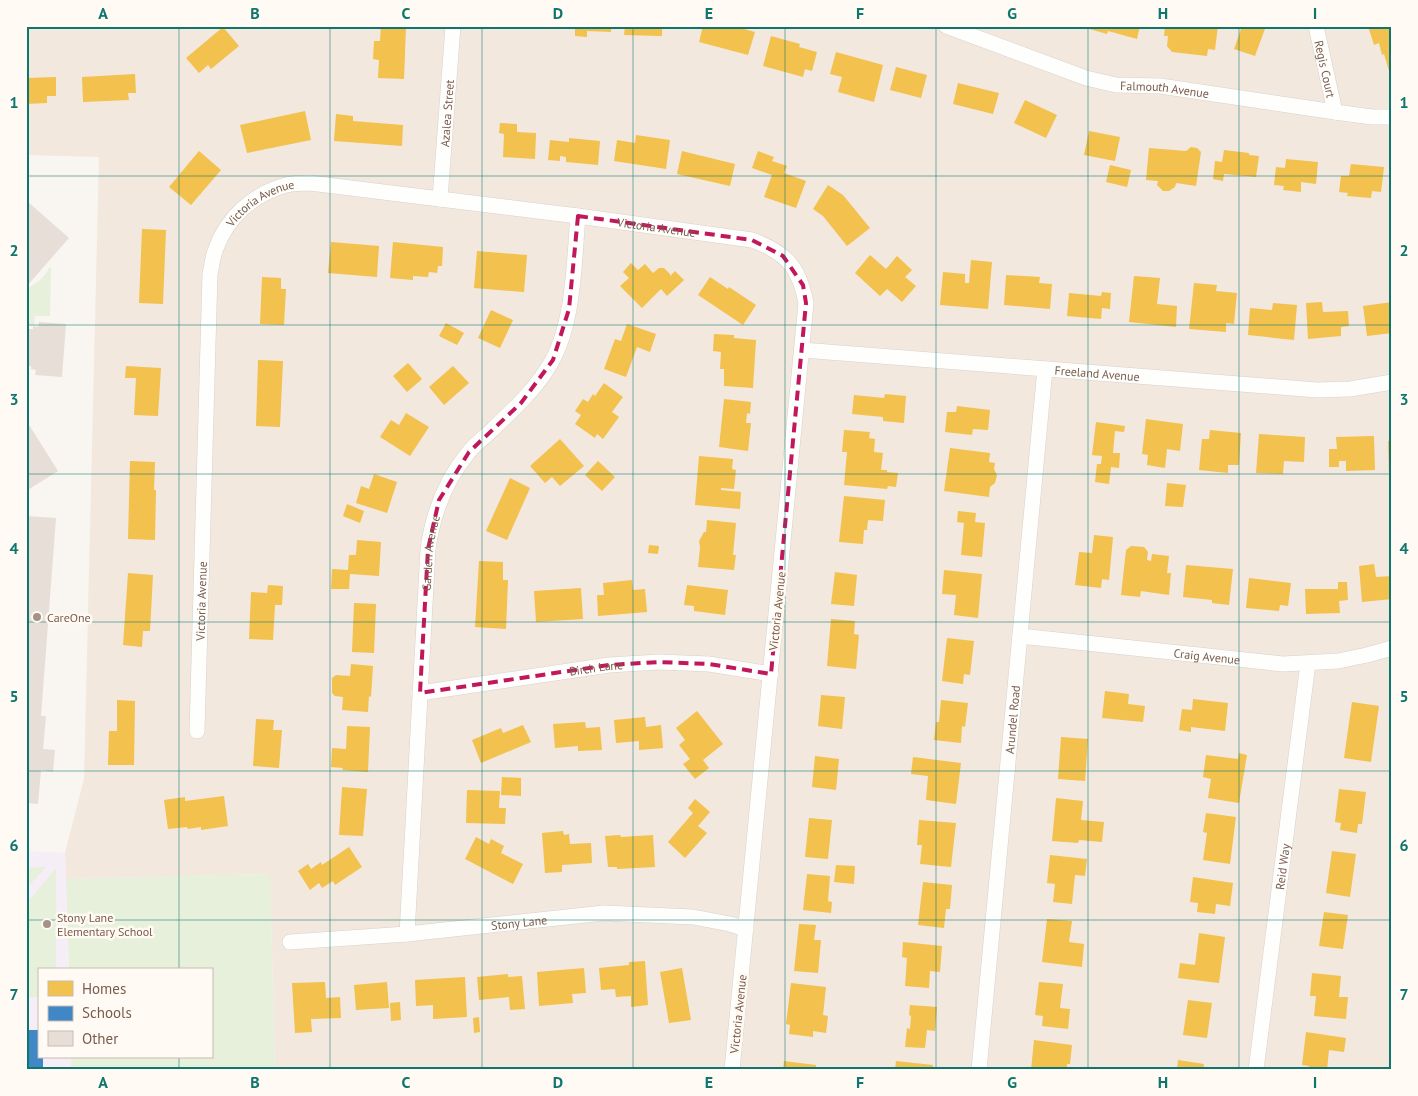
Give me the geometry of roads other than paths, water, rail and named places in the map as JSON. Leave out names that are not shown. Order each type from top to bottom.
[{"type":"street","name":"Azalea Street","points":[[440,199],[453,26]]},
{"type":"street","name":"Falmouth Avenue","points":[[946,26],[980,32],[1086,78],[1116,85],[1160,86],[1372,117],[1392,117]]},
{"type":"street","name":"Regis Court","points":[[1316,26],[1335,112]]},
{"type":"street","name":"Victoria Avenue","points":[[197,732],[210,274],[214,253],[221,235],[232,218],[248,203],[267,192],[288,185],[310,183],[578,216],[752,240],[770,247],[783,256],[796,270],[803,285],[806,303],[732,1070]]},
{"type":"street","name":"Garden Avenue","points":[[407,934],[428,549],[431,528],[439,500],[452,475],[469,452],[521,403],[539,382],[553,360],[564,332],[569,309],[578,216]]},
{"type":"street","name":"Freeland Avenue","points":[[802,350],[1317,390],[1350,389],[1392,382]]},
{"type":"street","name":"Arundel Road","points":[[979,1070],[1045,369]]},
{"type":"street","name":"Craig Avenue","points":[[1020,636],[1283,664],[1338,661],[1392,648]]},
{"type":"street","name":"Birch Lane","points":[[420,693],[609,665],[659,662],[709,664],[771,674]]},
{"type":"street","name":"Reid Way","points":[[1256,1070],[1308,663]]},
{"type":"street","name":"Stony Lane","points":[[290,942],[407,934],[604,913],[694,917],[746,929]]},
{"type":"place","name":"CareOne","points":[[37,617]]},
{"type":"place","name":"Stony Lane Elementary School","points":[[47,924]]}]
